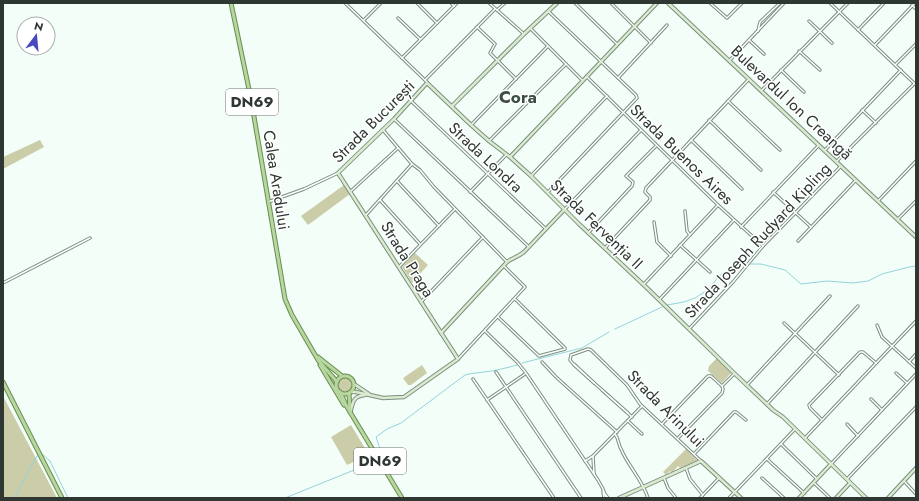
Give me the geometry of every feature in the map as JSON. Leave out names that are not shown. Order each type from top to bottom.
[{"type":"main road","name":"Calea Aradului","points":[[231,3],[251,99],[285,299],[292,315],[315,354],[322,365],[337,382]]},
{"type":"main road","name":"Calea Aradului","points":[[315,354],[342,376]]},
{"type":"main road","name":"DN69","points":[[315,354],[317,360],[350,412]]},
{"type":"main road","name":"DN69","points":[[342,376],[349,377],[354,384],[353,389],[350,392],[350,412]]},
{"type":"main road","points":[[337,382],[342,376]]},
{"type":"main road","points":[[3,382],[62,498]]},
{"type":"main road","name":"DN69","points":[[337,382],[336,387],[350,412],[402,498]]},
{"type":"main road","points":[[340,392],[344,394],[350,392]]},
{"type":"street","name":"Strada Fervenția II","points":[[345,3],[471,125],[510,157],[548,192],[564,210],[689,328],[734,374],[805,438],[866,498]]},
{"type":"street","points":[[349,7],[352,3]]},
{"type":"street","points":[[363,21],[381,3]]},
{"type":"street","points":[[416,3],[437,23]]},
{"type":"street","points":[[451,3],[454,6]]},
{"type":"street","points":[[402,58],[457,3]]},
{"type":"street","points":[[489,3],[524,34]]},
{"type":"street","name":"Strada București","points":[[425,80],[477,27],[505,3]]},
{"type":"street","points":[[452,106],[557,3]]},
{"type":"street","points":[[575,3],[617,44]]},
{"type":"street","points":[[612,3],[651,43]]},
{"type":"street","points":[[510,157],[634,25],[657,3]]},
{"type":"street","name":"Bulevardul Ion Creangă","points":[[668,3],[916,237]]},
{"type":"street","points":[[710,3],[727,18],[742,3]]},
{"type":"street","points":[[758,32],[760,22],[780,3]]},
{"type":"street","points":[[730,60],[784,3]]},
{"type":"street","points":[[830,3],[915,84],[837,161]]},
{"type":"street","points":[[761,90],[848,3]]},
{"type":"street","points":[[858,30],[884,3]]},
{"type":"street","points":[[874,45],[915,3]]},
{"type":"street","points":[[912,5],[916,9]]},
{"type":"street","points":[[548,192],[637,98],[636,95],[549,12]]},
{"type":"street","points":[[398,18],[421,39]]},
{"type":"street","points":[[809,21],[832,43]]},
{"type":"street","points":[[618,78],[667,26]]},
{"type":"street","points":[[477,27],[495,44],[489,52],[516,79]]},
{"type":"street","points":[[530,28],[582,80]]},
{"type":"street","points":[[749,40],[764,54]]},
{"type":"street","points":[[895,65],[916,44]]},
{"type":"street","points":[[471,125],[548,46]]},
{"type":"street","points":[[800,51],[820,70]]},
{"type":"street","points":[[489,141],[566,64]]},
{"type":"street","points":[[781,70],[804,92]]},
{"type":"street","points":[[824,150],[901,70]]},
{"type":"street","name":"Strada Buenos Aires","points":[[586,76],[672,161],[763,246]]},
{"type":"street","points":[[605,249],[650,200],[650,197],[645,192],[646,188],[749,79]]},
{"type":"street","name":"Strada București","points":[[268,202],[304,189],[338,173],[394,119],[427,83]]},
{"type":"street","points":[[531,176],[607,96]]},
{"type":"street","name":"Strada Londra","points":[[411,101],[546,229]]},
{"type":"street","points":[[728,101],[780,150]]},
{"type":"street","points":[[862,110],[876,123]]},
{"type":"street","points":[[394,119],[529,247]]},
{"type":"street","points":[[709,120],[761,170]]},
{"type":"street","points":[[383,130],[412,164],[420,170],[455,209],[507,262]]},
{"type":"street","points":[[441,333],[507,262],[518,257],[529,247],[641,130]]},
{"type":"street","points":[[691,140],[742,189]]},
{"type":"street","points":[[588,233],[632,186],[633,182],[626,176],[656,145]]},
{"type":"street","points":[[741,226],[819,145]]},
{"type":"street","points":[[351,191],[398,148]]},
{"type":"street","points":[[470,192],[506,155]]},
{"type":"street","points":[[878,200],[916,161]]},
{"type":"street","points":[[366,215],[412,164]]},
{"type":"street","name":"Strada Joseph Rudyard Kipling","points":[[689,328],[733,282],[763,246],[842,166]]},
{"type":"street","name":"Strada Praga","points":[[338,173],[458,359]]},
{"type":"street","points":[[798,241],[856,180]]},
{"type":"street","points":[[397,181],[439,226]]},
{"type":"street","points":[[773,192],[811,227]]},
{"type":"street","points":[[380,200],[421,245]]},
{"type":"street","points":[[898,219],[916,201]]},
{"type":"street","points":[[643,284],[718,205]]},
{"type":"street","points":[[399,267],[455,209]]},
{"type":"street","points":[[685,211],[690,235]]},
{"type":"street","points":[[659,300],[734,220]]},
{"type":"street","points":[[654,222],[657,242],[670,256]]},
{"type":"street","points":[[420,302],[483,237]]},
{"type":"street","points":[[3,283],[90,238]]},
{"type":"street","points":[[680,245],[710,272]]},
{"type":"street","points":[[350,392],[389,399],[404,397],[458,359],[525,287],[504,266]]},
{"type":"street","points":[[747,386],[830,296]]},
{"type":"street","points":[[498,317],[540,356],[565,349],[515,299]]},
{"type":"street","points":[[767,404],[858,306]]},
{"type":"street","points":[[805,438],[893,347],[916,321]]},
{"type":"street","points":[[784,323],[839,375]]},
{"type":"street","points":[[877,325],[882,337],[916,368]]},
{"type":"street","points":[[485,331],[520,365],[526,373],[594,474],[603,489],[606,498]]},
{"type":"street","name":"Strada Arinului","points":[[632,417],[573,364],[570,360],[570,356],[588,349],[590,350],[627,385],[636,400],[642,406],[741,498]]},
{"type":"street","points":[[821,420],[810,408],[810,406],[839,375],[862,352],[876,363]]},
{"type":"street","points":[[909,362],[916,354]]},
{"type":"street","points":[[542,362],[616,433],[620,448],[644,486],[648,498]]},
{"type":"street","points":[[496,372],[581,498]]},
{"type":"street","points":[[487,400],[526,373]]},
{"type":"street","points":[[896,373],[907,383]]},
{"type":"street","points":[[722,386],[734,374]]},
{"type":"street","points":[[800,498],[916,374]]},
{"type":"street","points":[[662,424],[708,376],[711,376],[722,386],[722,393],[678,438]]},
{"type":"street","points":[[473,379],[554,498]]},
{"type":"street","points":[[354,384],[370,395]]},
{"type":"street","points":[[350,412],[353,402],[357,397],[370,395]]},
{"type":"street","points":[[872,399],[882,410]]},
{"type":"street","points":[[585,462],[594,456],[642,406]]},
{"type":"street","points":[[847,479],[916,407]]},
{"type":"street","points":[[694,454],[734,412],[746,420]]},
{"type":"street","points":[[628,421],[642,434]]},
{"type":"street","points":[[847,424],[858,436]]},
{"type":"street","points":[[729,498],[795,429]]},
{"type":"street","points":[[781,444],[818,479]]},
{"type":"street","points":[[594,456],[594,474]]},
{"type":"street","points":[[767,459],[804,493]]},
{"type":"street","points":[[619,498],[701,461]]},
{"type":"street","points":[[686,468],[690,479],[703,495]]},
{"type":"street","points":[[888,498],[916,468]]},
{"type":"street","points":[[664,478],[668,488],[676,498]]},
{"type":"street","points":[[700,498],[719,478]]},
{"type":"street","points":[[762,478],[784,498]]},
{"type":"street","points":[[904,481],[916,494]]},
{"type":"street","points":[[814,483],[830,498]]},
{"type":"street","points":[[836,498],[850,483]]},
{"type":"street","points":[[603,489],[606,498]]},
{"type":"green space","points":[[40,140],[44,147],[3,169],[3,157]]},
{"type":"green space","points":[[344,185],[350,194],[308,225],[301,216]]},
{"type":"green space","points":[[415,253],[428,265],[412,283],[402,267]]},
{"type":"green space","points":[[717,358],[731,373],[722,383],[708,371],[709,366]]},
{"type":"green space","points":[[422,365],[427,373],[411,385],[408,385],[403,378]]},
{"type":"green space","points":[[342,378],[348,378],[352,382],[352,388],[348,392],[342,392],[338,388],[338,382]]},
{"type":"green space","points":[[3,396],[57,498],[3,498]]},
{"type":"green space","points":[[351,425],[369,455],[347,465],[331,437]]},
{"type":"green space","points":[[686,449],[698,461],[680,468],[678,466],[672,473],[670,471],[666,475],[663,472]]},
{"type":"waterway","points":[[667,305],[684,302],[695,298],[709,289],[719,276],[732,267],[745,264]]},
{"type":"waterway","points":[[750,264],[761,264],[785,270],[801,284],[827,281],[853,283],[868,281],[882,274],[916,266]]},
{"type":"waterway","points":[[615,329],[662,307]]},
{"type":"waterway","points":[[522,363],[582,348],[609,332]]},
{"type":"waterway","points":[[382,458],[385,455],[379,446],[376,437],[387,429],[401,423],[465,375],[517,365]]},
{"type":"waterway","points":[[42,454],[50,461],[68,498]]},
{"type":"waterway","points":[[14,498],[37,456],[39,455]]},
{"type":"waterway","points":[[285,498],[374,462]]},
{"type":"district","name":"Cora","points":[[518,97]]}]
